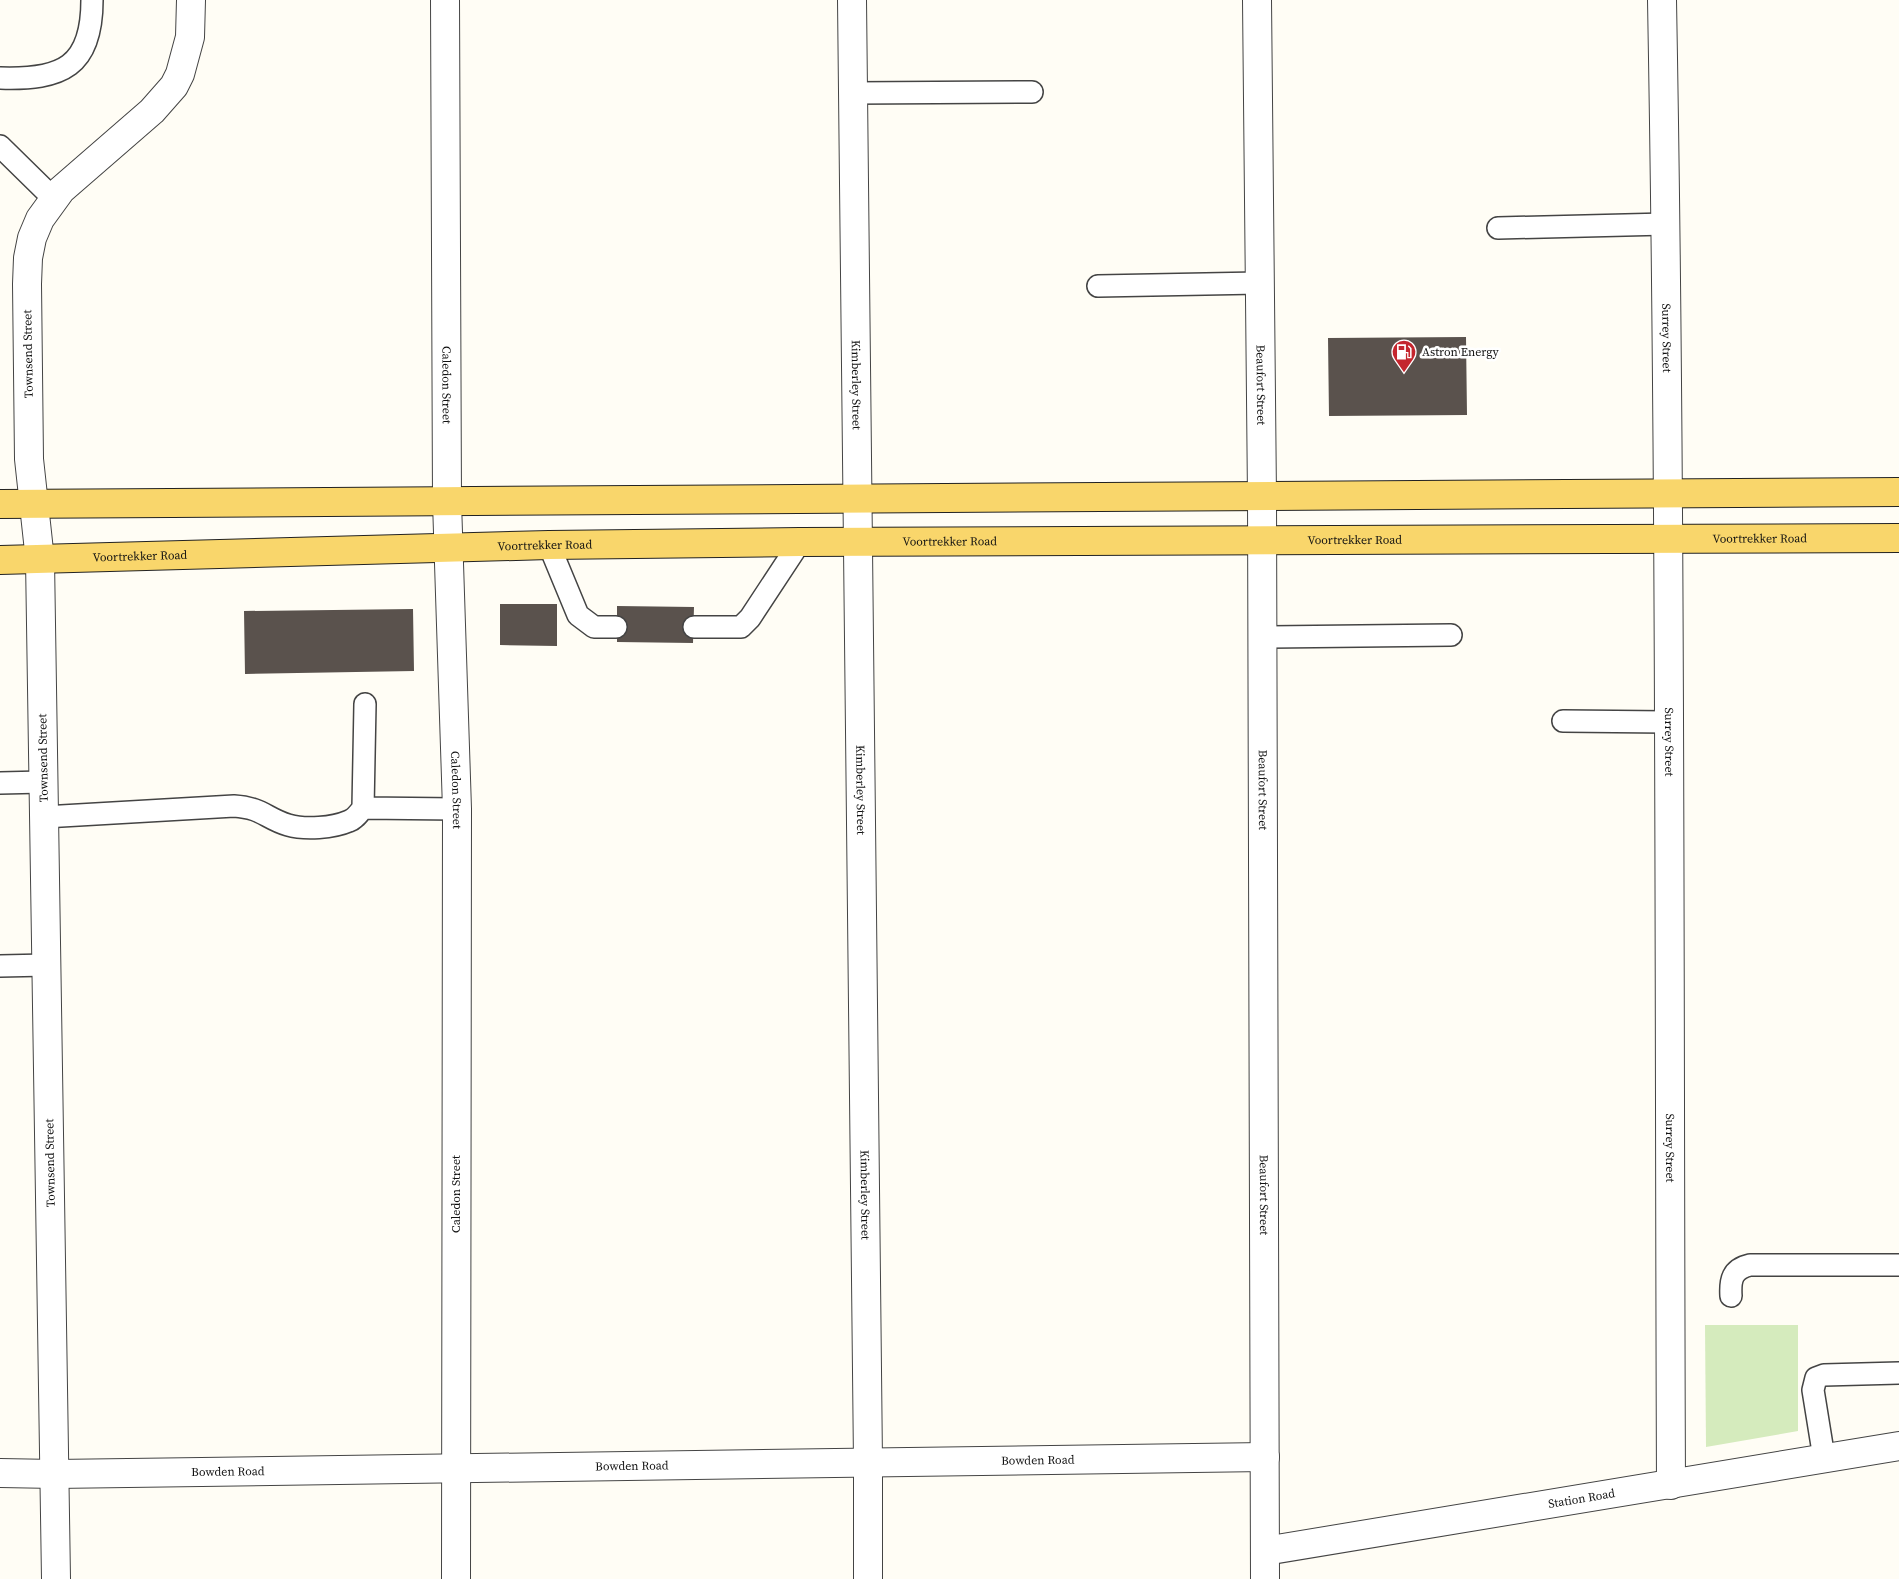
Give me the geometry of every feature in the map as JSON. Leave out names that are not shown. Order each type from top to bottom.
[{"type":"main road","points":[[0,504],[1899,492]]},
{"type":"main road","name":"Voortrekker Road","points":[[0,560],[549,545],[856,541],[1899,538]]},
{"type":"street","name":"Townsend Street","points":[[56,1579],[40,560],[29,459],[28,258],[40,219],[54,199],[73,178],[165,99],[174,86],[180,74],[190,38],[191,0]]},
{"type":"street","name":"Caledon Street","points":[[445,0],[447,502],[457,809],[456,1579]]},
{"type":"street","name":"Kimberley Street","points":[[852,0],[868,1579]]},
{"type":"street","name":"Beaufort Street","points":[[1257,0],[1262,497],[1265,1579]]},
{"type":"street","name":"Surrey Street","points":[[1662,0],[1669,494],[1667,722],[1671,1485]]},
{"type":"street","name":"Station Road","points":[[1265,1551],[1899,1446]]},
{"type":"street","name":"Bowden Road","points":[[0,1473],[55,1474],[1265,1457]]},
{"type":"lane","points":[[0,78],[25,78],[58,72],[75,61],[88,41],[92,20],[92,0]]},
{"type":"lane","points":[[853,93],[1032,92]]},
{"type":"lane","points":[[0,146],[54,199]]},
{"type":"lane","points":[[1498,228],[1666,224]]},
{"type":"lane","points":[[1098,286],[1259,283]]},
{"type":"lane","points":[[694,627],[741,628],[750,618],[800,542]]},
{"type":"lane","points":[[549,545],[578,615],[594,627],[616,628]]},
{"type":"lane","points":[[1262,637],[1451,635]]},
{"type":"lane","points":[[44,817],[234,806],[258,809],[278,821],[298,827],[350,821],[363,808],[365,704]]},
{"type":"lane","points":[[1563,721],[1667,722]]},
{"type":"lane","points":[[0,783],[43,782]]},
{"type":"lane","points":[[363,808],[457,809]]},
{"type":"lane","points":[[0,966],[46,965]]},
{"type":"lane","points":[[1731,1296],[1732,1276],[1743,1266],[1899,1265]]},
{"type":"lane","points":[[1824,1458],[1813,1390],[1816,1378],[1824,1375],[1899,1373]]},
{"type":"green space","points":[[1705,1325],[1798,1325],[1798,1431],[1706,1447]]},
{"type":"building","points":[[1466,337],[1467,415],[1329,416],[1328,338]]},
{"type":"building","points":[[500,604],[557,604],[557,646],[500,645]]},
{"type":"building","points":[[617,606],[694,607],[693,643],[617,642]]},
{"type":"building","points":[[413,609],[414,671],[245,674],[244,611]]},
{"type":"place","name":"Astron Energy","points":[[1404,373]]}]
